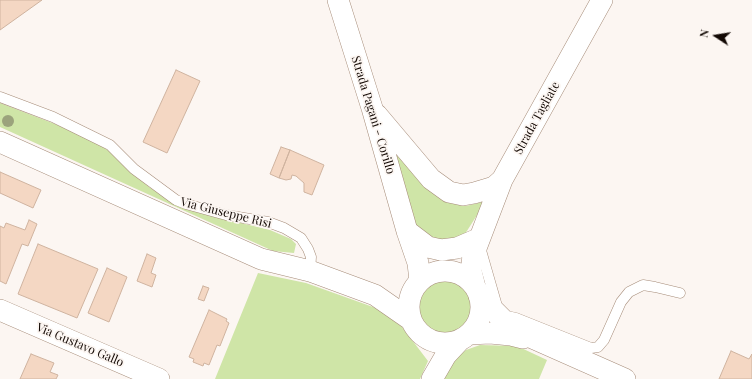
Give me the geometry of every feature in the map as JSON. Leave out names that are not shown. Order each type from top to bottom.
[{"type":"street","name":"Strada Pagani - Corillo","points":[[338,0],[372,108],[407,231],[418,263],[417,284],[410,297],[409,309],[411,320]]},
{"type":"street","name":"Strada Tagliate","points":[[477,292],[471,271],[473,256],[478,239],[502,180],[602,0]]},
{"type":"street","points":[[372,108],[431,179],[449,192],[463,195],[474,193],[494,186],[502,180]]},
{"type":"street","name":"Via Giuseppe Risi","points":[[0,142],[261,259],[310,271],[363,290],[386,302],[411,320]]},
{"type":"street","name":"Strada Pagani - Corillo","points":[[407,231],[423,256],[435,264],[468,279],[490,309],[521,333],[539,342]]},
{"type":"street","points":[[407,231],[428,248],[441,250],[457,248],[478,239]]},
{"type":"street","points":[[417,284],[428,275],[438,271],[449,271]]},
{"type":"street","name":"Via Giuseppe Risi","points":[[363,290],[387,292],[417,284]]},
{"type":"street","points":[[433,376],[446,355],[475,326],[481,307],[477,292]]},
{"type":"street","name":"Via Gustavo Gallo","points":[[0,310],[159,379]]},
{"type":"street","points":[[411,320],[416,329],[424,336],[434,341],[443,343],[452,342],[465,337],[490,333],[511,335],[539,342],[625,379]]},
{"type":"street","points":[[433,376],[434,341]]},
{"type":"lane","name":"Via Giuseppe Risi","points":[[0,97],[53,117],[110,145],[134,169],[176,200],[226,215],[268,222],[284,228],[301,238],[308,249],[311,257],[310,271]]},
{"type":"lane","points":[[478,239],[497,306],[507,316],[516,318],[592,348],[598,347],[604,340],[621,302],[629,292],[643,285],[680,293]]},
{"type":"green space","points":[[0,103],[84,135],[109,151],[149,187],[170,200],[204,214],[270,230],[291,239],[296,244],[294,253],[273,251],[0,127]]},
{"type":"green space","points":[[392,146],[445,200],[466,206],[486,201],[465,234],[443,242],[418,231]]},
{"type":"green space","points":[[258,273],[306,283],[387,312],[396,319],[428,361],[420,379],[215,379]]},
{"type":"green space","points":[[444,279],[454,281],[463,287],[469,296],[471,306],[469,316],[463,325],[454,331],[444,333],[434,331],[425,325],[419,316],[417,306],[419,296],[425,287],[434,281]]},
{"type":"green space","points":[[480,345],[517,346],[547,360],[539,379],[440,379],[445,366],[466,350]]},
{"type":"building","points":[[0,0],[42,0],[0,30]]},
{"type":"building","points":[[176,70],[200,81],[167,153],[143,142]]},
{"type":"building","points":[[281,147],[290,150],[279,178],[270,174]]},
{"type":"building","points":[[290,150],[324,165],[312,195],[304,192],[304,183],[296,176],[292,175],[291,179],[286,180],[279,178]]},
{"type":"building","points":[[0,172],[41,190],[33,208],[0,193]]},
{"type":"building","points":[[29,220],[37,224],[28,246],[22,244],[6,284],[0,281],[0,226],[4,228],[6,223],[25,230]]},
{"type":"building","points":[[38,244],[98,269],[77,318],[18,294]]},
{"type":"building","points":[[147,254],[156,258],[151,273],[156,275],[152,287],[137,281]]},
{"type":"building","points":[[107,268],[127,277],[109,322],[88,313]]},
{"type":"building","points":[[203,286],[209,288],[204,301],[198,299]]},
{"type":"building","points":[[209,310],[227,319],[226,321],[229,323],[220,346],[217,345],[209,365],[204,363],[203,366],[193,362],[194,359],[189,357]]},
{"type":"building","points":[[731,351],[749,359],[752,354],[752,379],[719,379]]},
{"type":"building","points":[[31,354],[54,363],[50,372],[58,375],[56,379],[20,379]]}]
